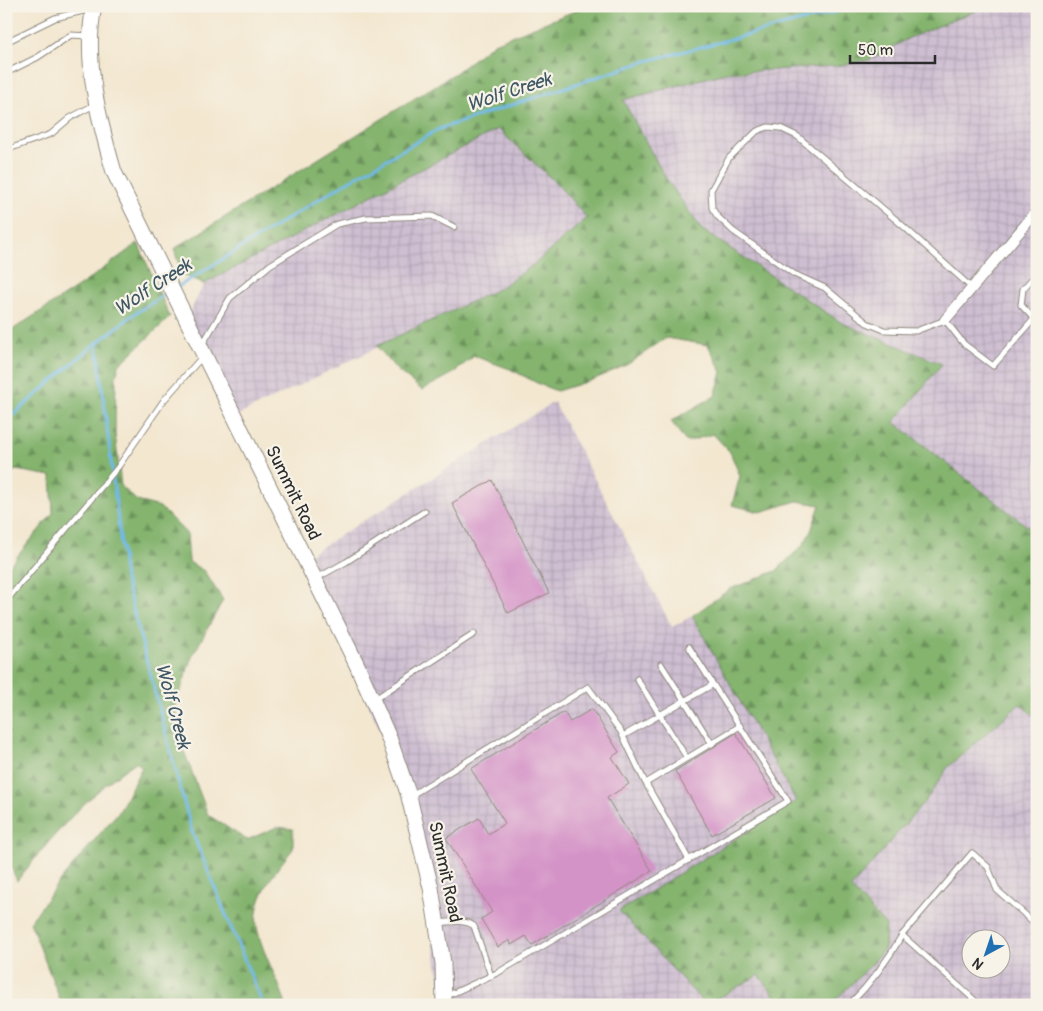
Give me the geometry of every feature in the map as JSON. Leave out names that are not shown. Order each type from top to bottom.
[{"type":"street","name":"Summit Road","points":[[94,7],[91,36],[97,104],[114,172],[162,273],[315,580],[389,738],[409,797],[423,847],[443,963],[444,1001]]},
{"type":"street","points":[[945,320],[1037,212]]},
{"type":"lane","points":[[6,42],[56,18],[94,7]]},
{"type":"lane","points":[[6,73],[38,57],[71,35],[91,36]]},
{"type":"lane","points":[[6,150],[51,134],[70,118],[97,104]]},
{"type":"lane","points":[[972,288],[902,224],[797,136],[780,128],[768,127],[757,131],[729,158],[711,190],[712,208],[717,216],[734,231],[794,274],[825,288],[867,323],[884,330],[916,331],[945,320],[964,344],[993,366],[1035,320],[1021,305],[1023,289],[1037,273]]},
{"type":"lane","points":[[7,600],[107,482],[164,400],[202,351],[230,298],[270,265],[337,224],[366,218],[432,216],[454,226]]},
{"type":"lane","points":[[315,580],[426,512]]},
{"type":"lane","points":[[372,700],[474,634]]},
{"type":"lane","points":[[444,1001],[491,976],[788,801],[689,647]]},
{"type":"lane","points":[[661,664],[712,744]]},
{"type":"lane","points":[[637,679],[687,758]]},
{"type":"lane","points":[[623,736],[712,685]]},
{"type":"lane","points":[[409,797],[588,687],[623,736],[646,783],[689,860]]},
{"type":"lane","points":[[646,783],[740,726]]},
{"type":"lane","points":[[849,1005],[872,982],[887,962],[902,935],[972,853],[988,867],[997,890],[1037,926]]},
{"type":"lane","points":[[436,924],[454,921],[470,923],[474,926],[491,976]]},
{"type":"lane","points":[[902,935],[980,1005]]},
{"type":"shaded area","points":[[859,6],[1037,6],[1037,534],[894,422],[941,363],[842,323],[701,229],[664,175],[623,100]]},
{"type":"shaded area","points":[[498,129],[557,184],[587,218],[533,265],[500,288],[234,417],[186,320],[204,284]]},
{"type":"shaded area","points":[[554,402],[672,627],[692,616],[796,801],[620,911],[706,1005],[444,1005],[408,793],[304,558]]},
{"type":"shaded area","points":[[1020,704],[1037,718],[1037,1005],[830,1005],[871,965],[876,914],[851,888],[929,796],[948,767]]},
{"type":"shaded area","points":[[759,975],[782,1005],[706,1005]]},
{"type":"green space","points":[[587,6],[987,6],[909,38],[869,60],[836,66],[725,73],[623,100],[664,175],[701,229],[842,323],[942,364],[894,422],[1037,534],[1037,718],[1020,704],[948,767],[929,796],[851,888],[886,926],[885,948],[871,965],[830,1005],[782,1005],[759,975],[706,1005],[619,911],[796,801],[692,616],[730,589],[776,571],[803,545],[811,531],[820,505],[797,501],[760,512],[732,505],[740,476],[730,452],[713,434],[686,442],[671,421],[715,396],[722,372],[708,345],[666,338],[628,364],[595,379],[557,391],[510,369],[474,356],[452,374],[422,390],[397,370],[377,346],[500,288],[533,265],[587,218],[557,184],[498,129],[204,284],[182,275],[174,249],[457,72],[494,43]]},
{"type":"green space","points":[[138,243],[170,317],[119,365],[116,376],[115,433],[121,486],[137,501],[160,507],[187,534],[189,562],[204,571],[223,600],[192,657],[175,706],[184,751],[208,815],[247,840],[277,827],[293,829],[293,849],[266,887],[261,898],[256,920],[261,941],[286,1005],[62,1005],[30,922],[59,882],[120,810],[142,767],[136,762],[102,787],[86,802],[57,832],[17,881],[6,855],[6,570],[53,513],[51,476],[16,470],[6,477],[6,334],[84,283]]},
{"type":"building","points":[[492,480],[549,593],[508,613],[452,503]]},
{"type":"building","points":[[592,709],[619,752],[612,757],[629,784],[607,798],[652,871],[532,945],[526,936],[511,945],[510,940],[498,947],[481,919],[492,912],[446,838],[479,818],[488,834],[505,823],[471,769],[564,712],[570,722]]},
{"type":"building","points":[[736,733],[776,798],[712,835],[675,771]]},
{"type":"waterway","name":"Wolf Creek","points":[[176,288],[342,185],[439,129],[643,62],[859,6]]},
{"type":"waterway","name":"Wolf Creek","points":[[169,292],[134,314],[97,343],[125,579],[192,832],[263,1005]]},
{"type":"waterway","points":[[6,421],[96,343]]}]
